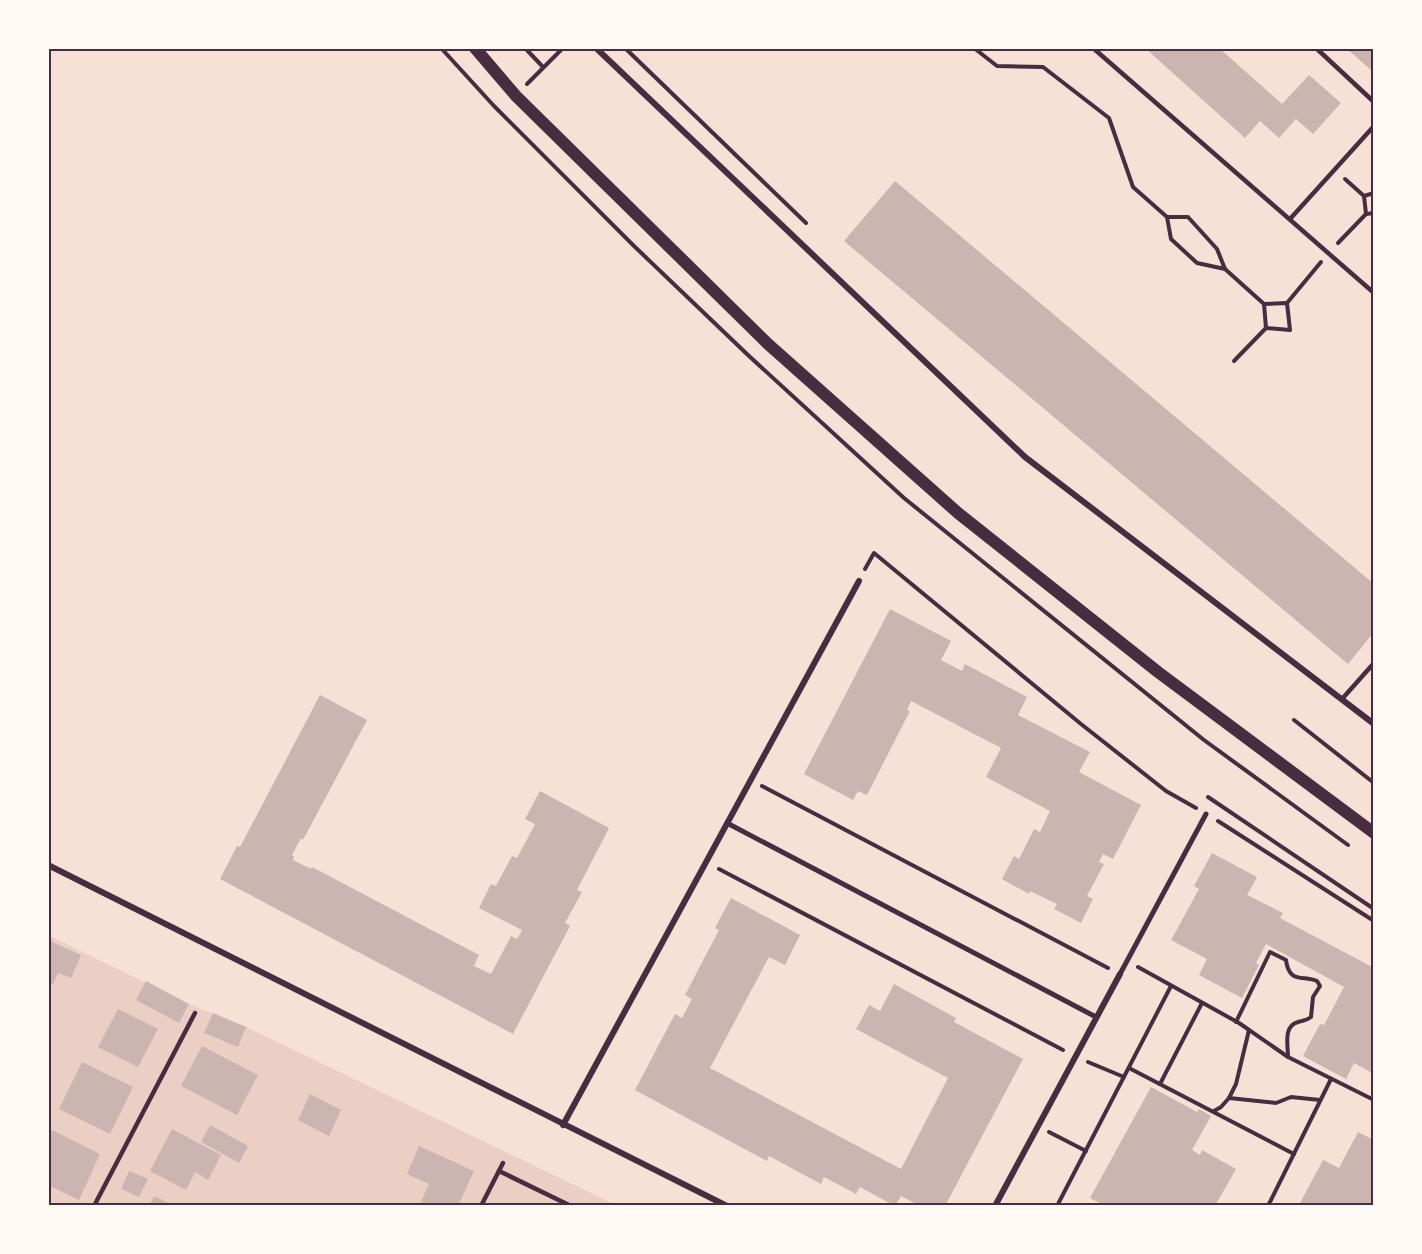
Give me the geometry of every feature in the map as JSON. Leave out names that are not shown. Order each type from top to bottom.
[{"type":"main road","points":[[475,48],[516,96],[768,345],[958,513],[1158,672],[1374,833]]},
{"type":"street","points":[[596,48],[1025,457],[1374,724]]},
{"type":"street","points":[[563,1125],[859,581]]},
{"type":"street","points":[[995,1206],[1206,814]]},
{"type":"street","points":[[728,822],[1096,1017]]},
{"type":"street","points":[[48,865],[728,1206]]},
{"type":"lane","points":[[1093,48],[1374,293]]},
{"type":"lane","points":[[1316,48],[1374,102]]},
{"type":"lane","points":[[1290,219],[1374,126]]},
{"type":"lane","points":[[1342,699],[1374,663]]},
{"type":"lane","points":[[94,1206],[195,1013]]},
{"type":"lane","points":[[481,1206],[503,1163]]},
{"type":"lane","points":[[499,1171],[571,1206]]},
{"type":"path","points":[[525,48],[543,67]]},
{"type":"path","points":[[516,96],[562,48]]},
{"type":"path","points":[[625,48],[806,223]]},
{"type":"path","points":[[974,48],[997,66],[1043,67],[1109,118],[1132,187],[1167,217],[1171,239],[1197,263],[1224,269],[1264,304],[1287,303],[1290,330],[1266,328]]},
{"type":"path","points":[[1335,170],[1364,196],[1366,214]]},
{"type":"path","points":[[1364,196],[1374,193]]},
{"type":"path","points":[[1167,217],[1188,217],[1217,249],[1224,269]]},
{"type":"path","points":[[1234,361],[1266,328],[1264,304]]},
{"type":"path","points":[[859,581],[874,553],[1166,792],[1206,814],[1374,921]]},
{"type":"path","points":[[1294,720],[1374,783]]},
{"type":"path","points":[[751,780],[1120,974]]},
{"type":"path","points":[[1208,797],[1374,909]]},
{"type":"path","points":[[706,863],[1075,1057],[1124,1077]]},
{"type":"path","points":[[1236,1022],[1270,952],[1286,960],[1294,976],[1317,981],[1320,986],[1313,997],[1311,1017],[1292,1025],[1288,1030],[1288,1057]]},
{"type":"path","points":[[1127,960],[1236,1022],[1288,1057],[1374,1100]]},
{"type":"path","points":[[1057,1206],[1171,986]]},
{"type":"path","points":[[1160,1084],[1203,1003]]},
{"type":"path","points":[[1213,1112],[1229,1098],[1240,1075],[1241,1060],[1245,1052],[1249,1030]]},
{"type":"path","points":[[1129,1068],[1294,1154]]},
{"type":"path","points":[[1268,1206],[1331,1079]]},
{"type":"path","points":[[1229,1098],[1276,1103],[1291,1097],[1320,1100]]},
{"type":"path","points":[[1038,1126],[1086,1151]]},
{"type":"shaded area","points":[[48,935],[189,1004],[246,1027],[618,1206],[48,1206]]},
{"type":"building","points":[[1145,48],[1219,48],[1282,104],[1309,75],[1341,103],[1313,134],[1296,119],[1279,138],[1260,121],[1245,138]]},
{"type":"building","points":[[1346,48],[1374,48],[1374,67],[1371,70]]},
{"type":"building","points":[[895,181],[1374,584],[1374,632],[1348,664],[844,241]]},
{"type":"building","points":[[890,609],[951,641],[941,660],[962,671],[965,664],[1027,697],[1018,715],[1090,752],[1079,772],[1141,805],[1113,859],[1103,854],[1099,862],[1104,864],[1087,896],[1093,899],[1081,923],[1054,909],[1057,904],[1030,891],[1029,894],[1002,879],[1014,856],[1019,859],[1034,829],[1040,832],[1050,811],[986,777],[1001,748],[911,701],[907,710],[910,711],[867,795],[858,791],[853,800],[804,774]]},
{"type":"building","points":[[320,695],[367,720],[303,840],[301,838],[292,855],[293,860],[311,869],[312,867],[479,955],[474,966],[491,974],[511,936],[517,939],[522,930],[479,908],[491,884],[496,886],[512,856],[517,858],[535,824],[525,819],[540,791],[609,828],[577,890],[582,892],[565,923],[570,926],[513,1034],[220,879],[237,846],[240,847]]},
{"type":"building","points":[[1212,853],[1257,877],[1247,895],[1283,913],[1280,918],[1374,968],[1374,1074],[1354,1063],[1346,1079],[1303,1056],[1320,1024],[1324,1025],[1344,987],[1266,944],[1256,963],[1259,965],[1242,998],[1199,975],[1207,959],[1171,940],[1199,889],[1194,886]]},
{"type":"building","points":[[731,898],[800,935],[785,965],[769,957],[710,1068],[901,1169],[948,1078],[856,1029],[869,1005],[880,1011],[894,984],[956,1018],[954,1022],[1023,1059],[945,1206],[920,1206],[901,1196],[895,1206],[860,1187],[856,1194],[824,1177],[821,1184],[769,1156],[767,1161],[635,1090],[675,1014],[682,1018],[692,999],[685,995],[719,930],[715,928]]},
{"type":"building","points":[[48,940],[81,955],[71,978],[58,973],[53,984],[48,982]]},
{"type":"building","points":[[146,981],[189,1004],[179,1023],[136,1000]]},
{"type":"building","points":[[118,1009],[158,1029],[138,1067],[98,1047]]},
{"type":"building","points":[[213,1013],[246,1027],[238,1047],[204,1033]]},
{"type":"building","points":[[202,1046],[258,1075],[237,1115],[181,1086]]},
{"type":"building","points":[[82,1062],[133,1087],[110,1134],[59,1109]]},
{"type":"building","points":[[1151,1087],[1197,1112],[1199,1109],[1211,1116],[1192,1150],[1200,1155],[1202,1150],[1236,1169],[1215,1206],[1194,1204],[1193,1206],[1105,1206],[1090,1198]]},
{"type":"building","points":[[310,1094],[341,1110],[329,1136],[298,1120]]},
{"type":"building","points":[[210,1125],[248,1146],[239,1163],[201,1142]]},
{"type":"building","points":[[172,1129],[221,1155],[208,1180],[195,1172],[186,1190],[150,1171]]},
{"type":"building","points":[[52,1130],[100,1154],[79,1200],[48,1185],[48,1139]]},
{"type":"building","points":[[1358,1132],[1374,1140],[1374,1206],[1307,1206],[1300,1203],[1323,1160],[1339,1168]]},
{"type":"building","points":[[419,1146],[474,1171],[458,1206],[419,1206],[429,1184],[407,1174]]},
{"type":"building","points":[[129,1171],[148,1179],[139,1197],[121,1189]]},
{"type":"building","points":[[154,1196],[175,1206],[149,1206]]}]
